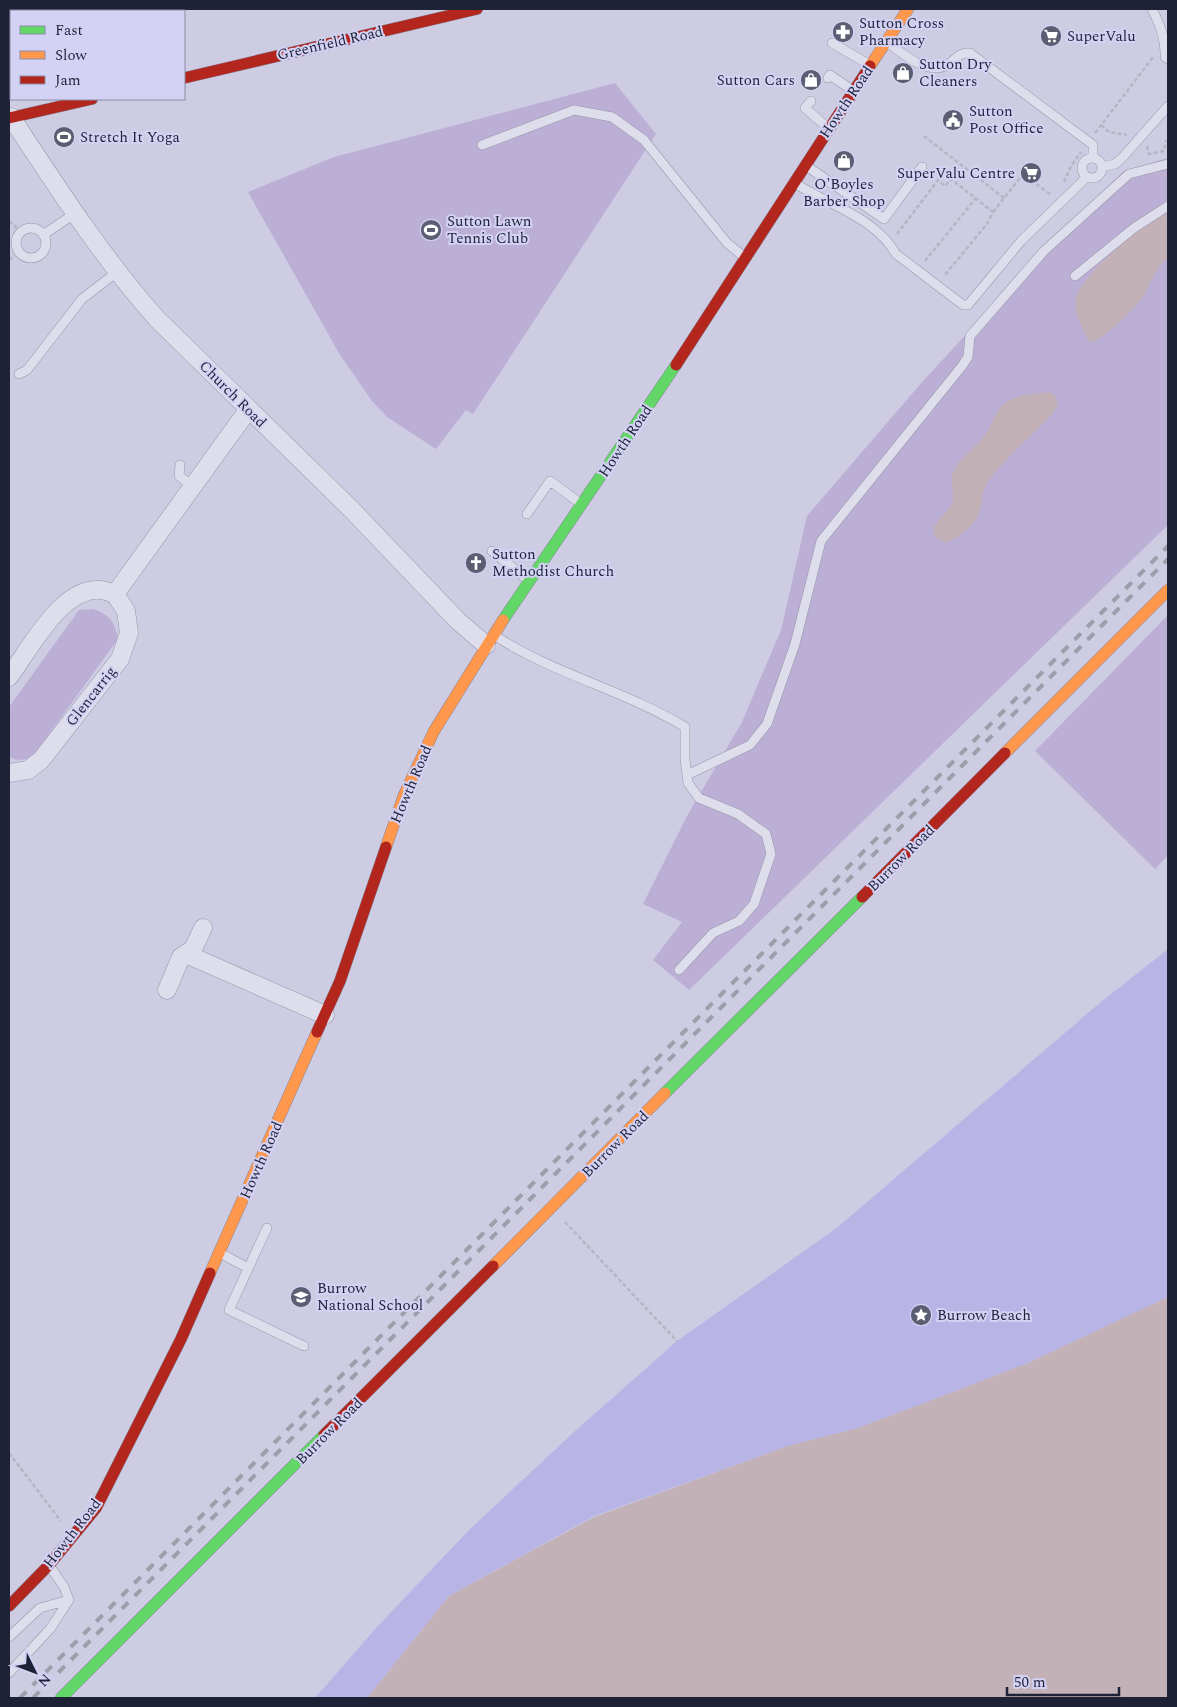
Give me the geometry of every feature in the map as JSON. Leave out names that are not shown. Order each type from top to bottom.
[{"type":"main road","name":"Greenfield Road","points":[[185,78],[477,9]]},
{"type":"main road","name":"Howth Road","points":[[9,1606],[49,1565],[96,1508],[180,1339],[340,982],[404,795],[434,731],[529,580],[582,504],[908,9]]},
{"type":"main road","points":[[10,117],[87,100]]},
{"type":"main road","name":"Burrow Road","points":[[61,1698],[1168,590]]},
{"type":"street","name":"Church Road","points":[[10,117],[74,214],[157,319],[352,510],[458,621],[490,640]]},
{"type":"street","points":[[9,676],[62,605],[80,594],[96,590],[115,594],[248,410]]},
{"type":"street","name":"Glencarrig","points":[[9,773],[28,770],[41,760],[120,659],[129,634],[126,612],[115,594]]},
{"type":"street","points":[[167,990],[181,957],[194,949],[203,928]]},
{"type":"street","points":[[186,954],[325,1015]]},
{"type":"lane","points":[[1152,9],[1166,47],[1165,57],[1168,59]]},
{"type":"lane","points":[[887,42],[926,66],[946,66],[960,54],[970,53],[1091,144],[1093,158]]},
{"type":"lane","points":[[832,43],[870,65]]},
{"type":"lane","points":[[828,78],[830,75],[853,91]]},
{"type":"lane","points":[[812,101],[806,108],[828,128]]},
{"type":"lane","points":[[793,182],[815,196],[851,212],[890,242],[896,254],[963,305],[968,305],[1021,241],[1076,186],[1087,177],[1098,177],[1102,167],[1122,158],[1168,106]]},
{"type":"lane","points":[[482,145],[574,110],[612,117],[644,140],[727,243],[745,257]]},
{"type":"lane","points":[[1087,177],[1084,173],[1083,165],[1086,161],[1093,158],[1099,160],[1102,167]]},
{"type":"lane","points":[[805,164],[884,219],[922,167]]},
{"type":"lane","points":[[687,775],[750,745],[767,724],[795,644],[821,541],[968,358],[970,336],[1044,251],[1130,174],[1168,164]]},
{"type":"lane","points":[[1075,276],[1134,228],[1168,206]]},
{"type":"lane","points":[[43,235],[74,214]]},
{"type":"lane","points":[[31,228],[43,235],[46,245],[41,254],[27,258],[19,252],[16,243],[21,232],[31,228]]},
{"type":"lane","points":[[20,374],[27,370],[82,300],[118,272]]},
{"type":"lane","points":[[180,465],[178,476],[193,486]]},
{"type":"lane","points":[[527,514],[550,481],[582,504]]},
{"type":"lane","points":[[492,551],[529,580]]},
{"type":"lane","points":[[490,640],[659,711],[685,727],[688,783],[699,798],[738,814],[766,834],[771,854],[754,904],[739,921],[713,933],[679,970]]},
{"type":"lane","points":[[267,1228],[229,1310],[304,1346]]},
{"type":"lane","points":[[219,1253],[248,1268]]},
{"type":"lane","points":[[49,1565],[64,1587],[69,1600]]},
{"type":"lane","points":[[9,1637],[40,1608],[69,1600]]},
{"type":"lane","points":[[9,1673],[50,1629],[69,1600]]},
{"type":"path","points":[[1062,186],[1071,166],[1091,144],[1161,47],[1166,47]]},
{"type":"path","points":[[924,136],[1004,198]]},
{"type":"path","points":[[938,285],[987,224],[993,212],[1023,174],[1053,195],[1049,200]]},
{"type":"path","points":[[890,242],[938,180],[945,186],[951,179],[993,212]]},
{"type":"path","points":[[918,270],[976,198]]},
{"type":"path","points":[[9,221],[21,232]]},
{"type":"path","points":[[9,260],[19,252]]},
{"type":"path","points":[[570,1227],[677,1341]]},
{"type":"path","points":[[9,1453],[66,1528]]},
{"type":"shaded area","name":"Sutton Lawn Tennis Club","points":[[615,83],[656,134],[473,414],[466,410],[436,449],[387,417],[372,401],[340,355],[248,192],[334,157]]},
{"type":"shaded area","points":[[1168,158],[1168,525],[689,990],[653,960],[682,922],[643,904],[687,816],[742,722],[781,630],[807,516],[1043,245],[1075,218],[1124,171]]},
{"type":"shaded area","points":[[1168,212],[1168,257],[1159,267],[1141,299],[1131,311],[1100,338],[1094,342],[1089,341],[1079,320],[1075,302],[1081,287],[1102,262],[1131,236],[1145,225]]},
{"type":"shaded area","points":[[1049,392],[1055,396],[1058,403],[1054,412],[1004,462],[990,479],[984,491],[977,518],[969,528],[946,543],[938,539],[933,530],[951,505],[954,469],[984,436],[1000,408],[1008,401],[1018,397]]},
{"type":"shaded area","points":[[93,609],[103,613],[110,619],[118,639],[31,759],[17,760],[9,757],[9,707],[79,610]]},
{"type":"shaded area","points":[[1168,615],[1168,855],[1155,869],[1035,751]]},
{"type":"shaded area","points":[[1168,1297],[1168,1698],[367,1698],[449,1596],[594,1517],[788,1446],[858,1428],[940,1397],[1028,1363]]},
{"type":"sand","name":"Burrow Beach","points":[[1168,949],[1168,1297],[1028,1363],[940,1397],[858,1428],[788,1446],[594,1516],[449,1596],[367,1698],[315,1698],[376,1628],[470,1529],[574,1432],[677,1341],[838,1227],[1101,1002]]},
{"type":"railway","points":[[20,1698],[1168,546]]},
{"type":"railway","points":[[33,1698],[1168,559]]},
{"type":"traffic: fast","points":[[503,620],[676,365]]},
{"type":"traffic: fast","points":[[665,1093],[862,897]]},
{"type":"traffic: fast","points":[[61,1698],[324,1435]]},
{"type":"traffic: slow","points":[[870,66],[908,9]]},
{"type":"traffic: slow","points":[[1005,753],[1168,590]]},
{"type":"traffic: slow","points":[[386,847],[404,795],[434,731],[503,620]]},
{"type":"traffic: slow","points":[[210,1273],[317,1032]]},
{"type":"traffic: slow","points":[[493,1266],[665,1093]]},
{"type":"traffic: jam","points":[[185,78],[477,9]]},
{"type":"traffic: jam","points":[[676,365],[870,66]]},
{"type":"traffic: jam","points":[[9,118],[88,100]]},
{"type":"traffic: jam","points":[[862,897],[1005,753]]},
{"type":"traffic: jam","points":[[317,1032],[340,981],[386,847]]},
{"type":"traffic: jam","points":[[324,1435],[493,1266]]},
{"type":"traffic: jam","points":[[9,1606],[49,1565],[96,1508],[181,1339],[210,1273]]},
{"type":"place","name":"Sutton Cross Pharmacy","points":[[843,32]]},
{"type":"place","name":"SuperValu","points":[[1051,36]]},
{"type":"place","name":"Sutton Dry Cleaners","points":[[903,73]]},
{"type":"place","name":"Sutton Cars","points":[[811,80]]},
{"type":"place","name":"Sutton Post Office","points":[[953,120]]},
{"type":"place","name":"Stretch It Yoga","points":[[64,137]]},
{"type":"place","name":"O'Boyles Barber Shop","points":[[844,161]]},
{"type":"place","name":"SuperValu Centre","points":[[1031,173]]},
{"type":"place","name":"Sutton Lawn Tennis Club","points":[[431,230]]},
{"type":"place","name":"Sutton Methodist Church","points":[[476,563]]},
{"type":"place","name":"Burrow National School","points":[[301,1297]]},
{"type":"place","name":"Burrow Beach","points":[[921,1315]]}]
